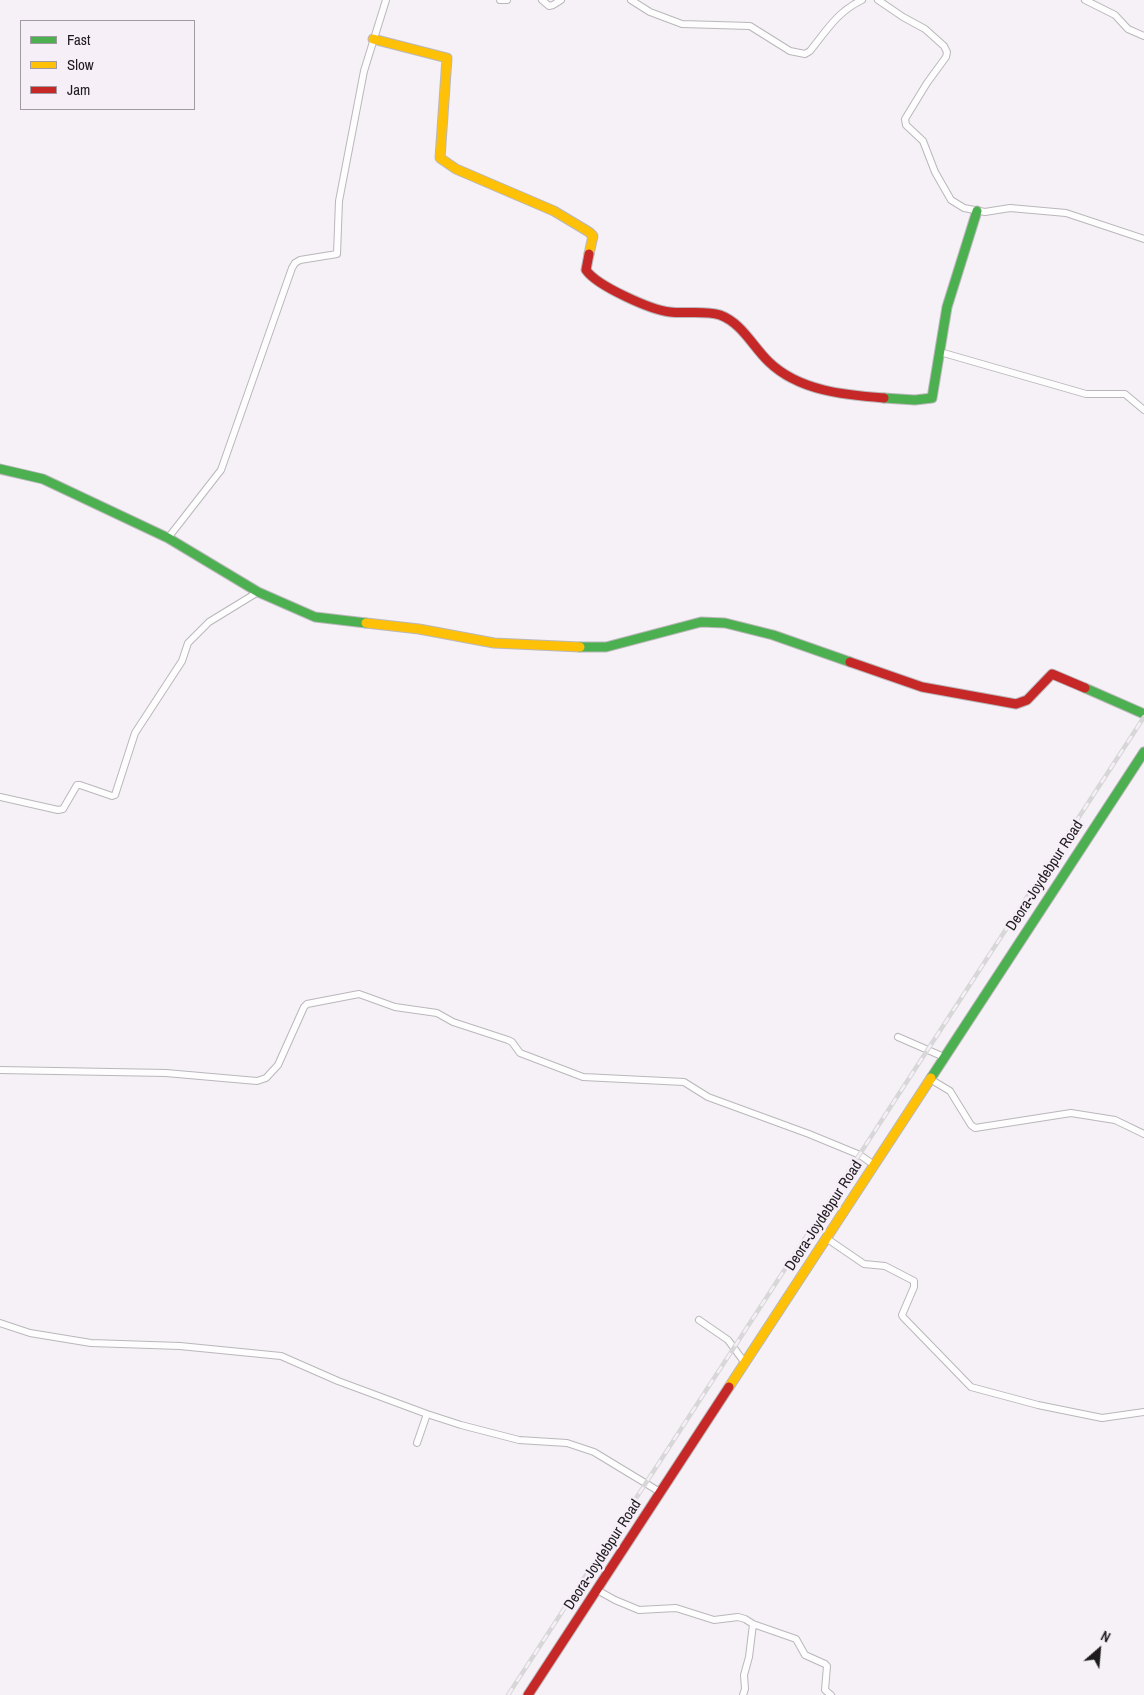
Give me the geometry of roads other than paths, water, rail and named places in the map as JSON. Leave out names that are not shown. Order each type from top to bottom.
[{"type":"street","points":[[168,538],[221,470],[292,268],[300,260],[337,254],[339,201],[364,71],[386,0]]},
{"type":"street","points":[[500,0],[507,0]]},
{"type":"street","points":[[542,0],[549,6],[561,0]]},
{"type":"street","points":[[632,0],[650,12],[674,22],[691,25],[733,24],[750,26],[790,51],[804,54],[810,51],[837,16],[862,0]]},
{"type":"street","points":[[878,0],[925,29],[944,46],[947,52],[946,57],[926,83],[907,114],[906,125],[923,141],[935,172],[951,200],[964,208],[976,211],[985,212],[1010,208],[1066,213],[1144,239]]},
{"type":"street","points":[[1085,0],[1115,15],[1128,29],[1144,36]]},
{"type":"street","points":[[374,39],[447,58],[440,158],[456,169],[554,211],[589,232],[593,236],[587,272],[589,276],[611,289],[663,311],[716,314],[724,317],[735,323],[772,364],[785,374],[812,386],[849,395],[920,401],[932,398],[947,306],[976,211]]},
{"type":"street","points":[[940,352],[1086,394],[1125,394],[1144,410]]},
{"type":"street","points":[[0,469],[43,478],[168,538],[258,592],[315,617],[419,629],[494,643],[574,647],[606,647],[701,622],[725,623],[773,635],[922,687],[1016,704],[1024,703],[1029,699],[1046,678],[1052,674],[1144,714]]},
{"type":"street","points":[[0,797],[58,810],[63,808],[80,785],[112,796],[115,795],[134,733],[182,661],[188,643],[209,622],[258,592]]},
{"type":"street","name":"Deora-Joydebpur Road","points":[[528,1695],[1144,752]]},
{"type":"street","points":[[0,1070],[166,1073],[257,1082],[266,1078],[278,1065],[307,1004],[359,994],[395,1008],[437,1013],[453,1022],[508,1040],[512,1042],[520,1053],[583,1077],[684,1082],[708,1097],[809,1134],[860,1155],[874,1165]]},
{"type":"street","points":[[898,1037],[944,1057]]},
{"type":"street","points":[[930,1079],[950,1091],[971,1125],[975,1128],[1071,1113],[1115,1120],[1144,1134]]},
{"type":"street","points":[[826,1238],[864,1264],[885,1266],[914,1281],[914,1287],[902,1314],[903,1317],[968,1385],[1038,1406],[1102,1418],[1144,1412]]},
{"type":"street","points":[[699,1320],[728,1340],[745,1363]]},
{"type":"street","points":[[0,1323],[30,1333],[91,1343],[180,1346],[281,1356],[338,1381],[426,1414],[495,1435],[519,1440],[567,1443],[594,1452],[660,1492]]},
{"type":"street","points":[[417,1443],[426,1414]]},
{"type":"street","points":[[597,1590],[639,1610],[679,1608],[706,1619],[738,1617],[796,1639],[806,1655],[824,1664],[827,1669],[825,1690],[831,1695]]},
{"type":"street","points":[[743,1695],[745,1689],[744,1675],[749,1657],[753,1624]]},
{"type":"railway","points":[[508,1695],[1144,717]]}]
